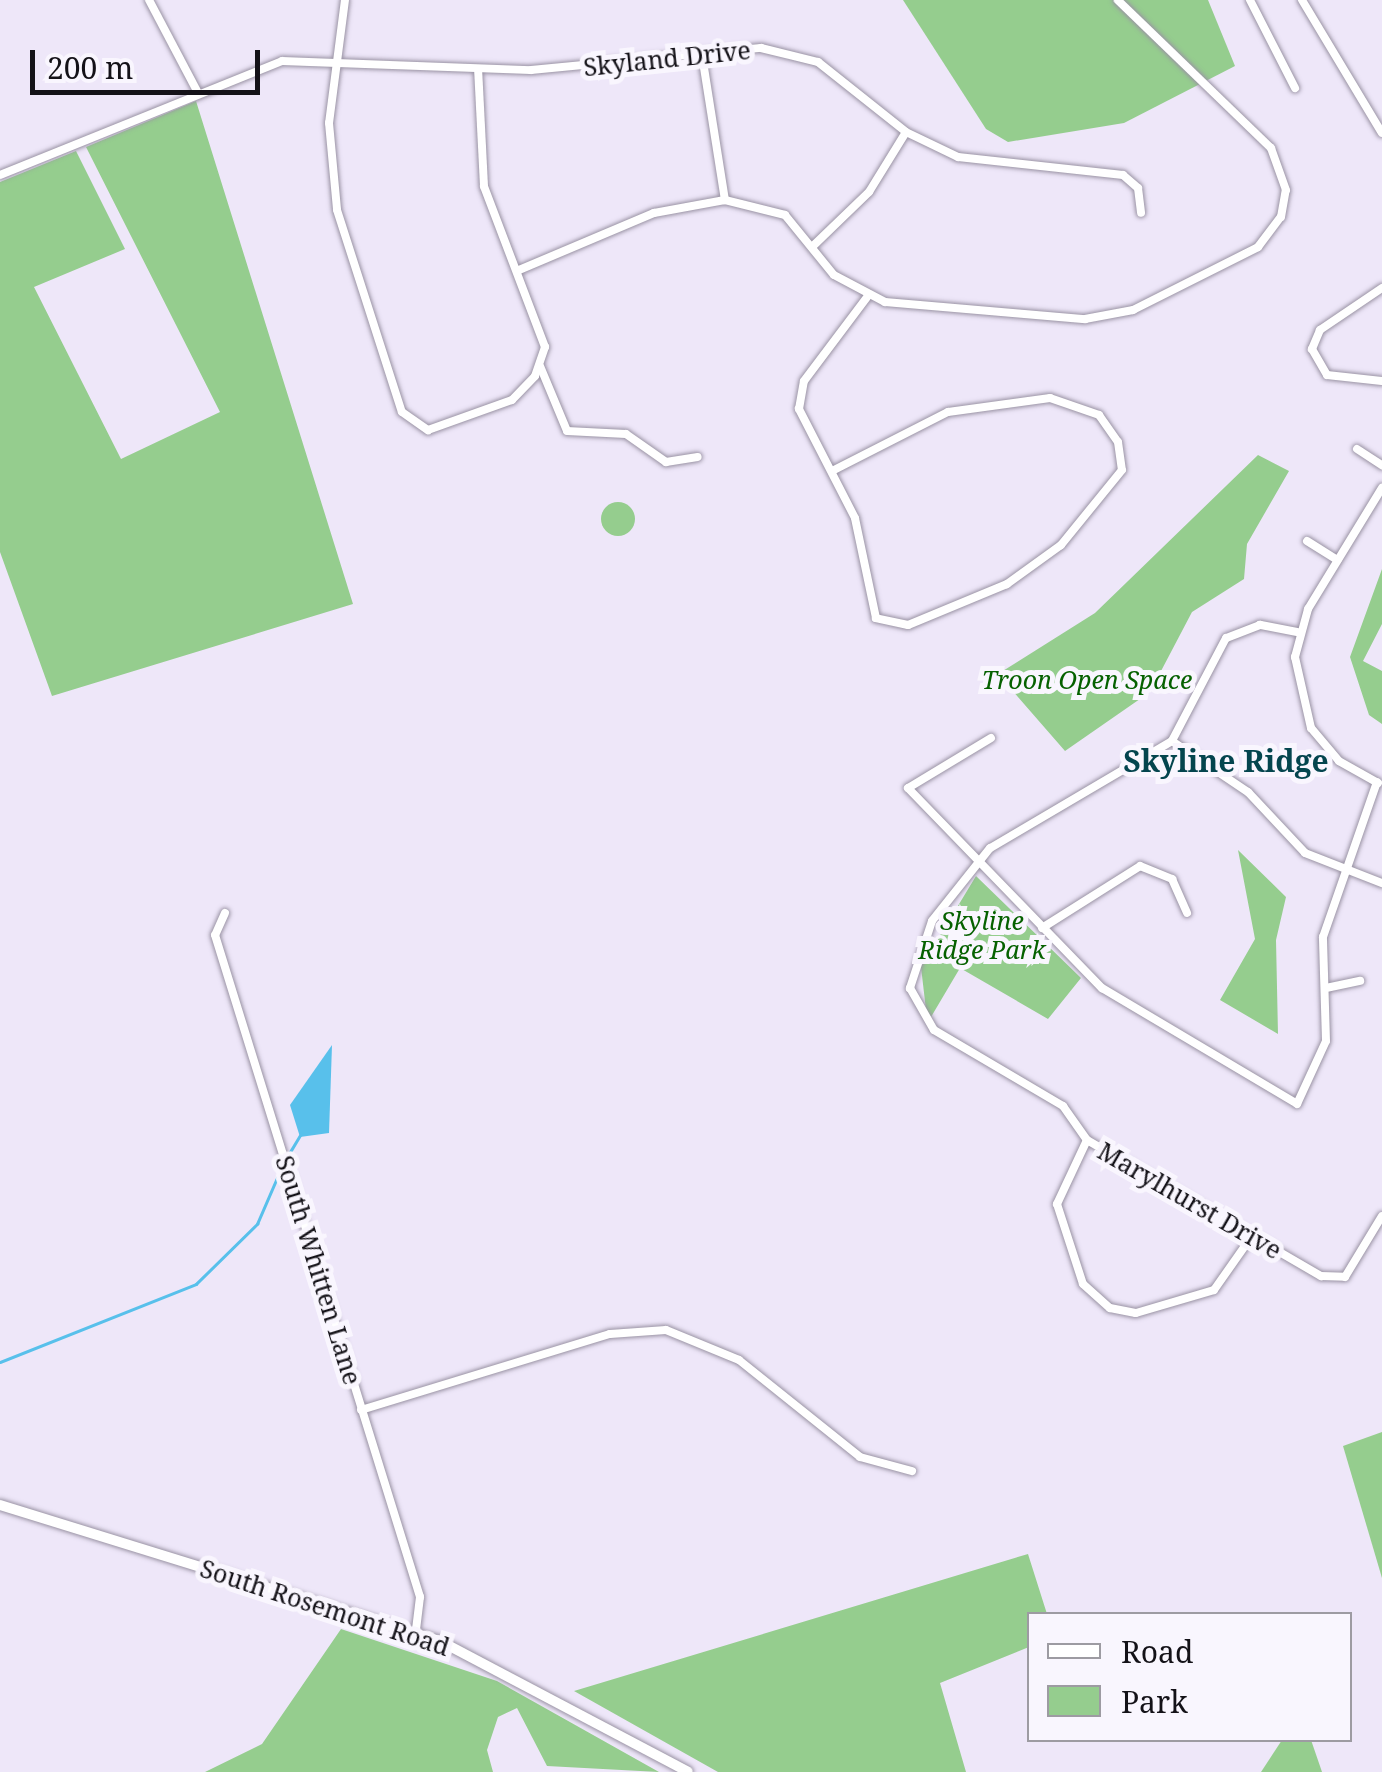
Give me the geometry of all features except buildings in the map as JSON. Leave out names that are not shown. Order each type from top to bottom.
[{"type":"main road","name":"South Rosemont Road","points":[[0,1505],[416,1632],[688,1772]]},
{"type":"street","points":[[149,0],[197,91]]},
{"type":"street","points":[[345,0],[335,59],[337,210],[408,420],[428,430],[456,426],[512,400],[540,366]]},
{"type":"street","points":[[519,270],[654,213],[725,200],[785,215],[834,275],[867,297],[1108,318],[1205,277],[1269,236],[1286,194],[1274,153],[1118,0]]},
{"type":"street","points":[[1250,0],[1295,88]]},
{"type":"street","points":[[1302,0],[1382,133]]},
{"type":"street","name":"Skyland Drive","points":[[0,175],[266,65],[335,59],[478,69],[702,55],[799,54],[906,132],[970,160],[1114,171],[1138,188],[1141,213]]},
{"type":"street","points":[[702,55],[725,200]]},
{"type":"street","points":[[478,69],[481,174],[542,326],[540,366],[567,431],[626,434],[660,460],[698,457]]},
{"type":"street","points":[[813,246],[869,192],[906,132]]},
{"type":"street","points":[[1382,288],[1320,330],[1312,353],[1331,377],[1382,382]]},
{"type":"street","points":[[832,471],[926,419],[1028,399],[1091,409],[1122,456],[1116,487],[1045,560],[908,626],[871,610],[855,518],[802,418],[800,391],[867,297]]},
{"type":"street","points":[[1357,449],[1382,464]]},
{"type":"street","points":[[658,471],[660,460]]},
{"type":"street","points":[[991,738],[908,788],[1042,928],[1129,1008],[1297,1104],[1326,1041],[1323,938],[1380,783],[1336,757],[1311,728],[1295,687],[1297,632],[1382,488]]},
{"type":"street","points":[[1307,540],[1337,560]]},
{"type":"street","points":[[976,861],[1172,740],[1226,638],[1263,624],[1297,632]]},
{"type":"street","points":[[1172,740],[1248,792],[1304,853],[1382,884]]},
{"type":"street","name":"Marylhurst Drive","points":[[976,861],[920,944],[912,998],[936,1032],[1063,1106],[1088,1140],[1252,1236],[1339,1280],[1382,1216]]},
{"type":"street","points":[[1042,928],[1140,866],[1172,879],[1188,913]]},
{"type":"street","name":"South Whitten Lane","points":[[225,914],[215,936],[420,1597],[416,1632]]},
{"type":"street","points":[[1326,988],[1360,981]]},
{"type":"street","points":[[1088,1140],[1057,1204],[1083,1284],[1110,1308],[1136,1313],[1214,1290],[1252,1236]]},
{"type":"street","points":[[362,1410],[610,1334],[666,1330],[739,1360],[860,1457],[912,1471]]},
{"type":"green space","points":[[903,0],[1208,0],[1235,66],[1124,123],[1008,142],[986,129]]},
{"type":"green space","points":[[196,101],[353,604],[52,696],[0,552],[0,182],[76,151],[125,249],[34,287],[121,459],[220,412],[86,147]]},
{"type":"green space","name":"Troon Open Space","points":[[1258,455],[1289,471],[1247,544],[1244,579],[1192,612],[1150,692],[1065,751],[998,674],[1095,613]]},
{"type":"green space","points":[[618,502],[630,507],[635,519],[630,531],[618,536],[606,531],[601,519],[606,507]]},
{"type":"green space","points":[[1382,569],[1382,624],[1363,661],[1382,671],[1382,724],[1369,715],[1350,657]]},
{"type":"green space","points":[[1238,850],[1286,897],[1276,940],[1278,1034],[1220,1000],[1255,939]]},
{"type":"green space","name":"Skyline Ridge Park","points":[[976,876],[1081,978],[1048,1019],[960,968],[931,1017],[926,1010],[921,967]]},
{"type":"green space","points":[[1382,1432],[1382,1578],[1343,1446]]},
{"type":"green space","points":[[1028,1554],[1046,1612],[1027,1612],[1027,1648],[940,1683],[966,1772],[718,1772],[574,1691]]},
{"type":"green space","points":[[341,1629],[497,1681],[659,1772],[547,1766],[517,1708],[498,1717],[487,1750],[493,1772],[205,1772],[262,1744]]},
{"type":"green space","points":[[1281,1742],[1312,1742],[1322,1772],[1261,1772]]},
{"type":"water","points":[[332,1045],[329,1133],[300,1137],[290,1105]]},
{"type":"waterway","points":[[287,1157],[301,1134]]},
{"type":"waterway","points":[[0,1362],[196,1284],[257,1224],[283,1164]]},
{"type":"district","name":"Skyline Ridge","points":[[1226,761]]}]
